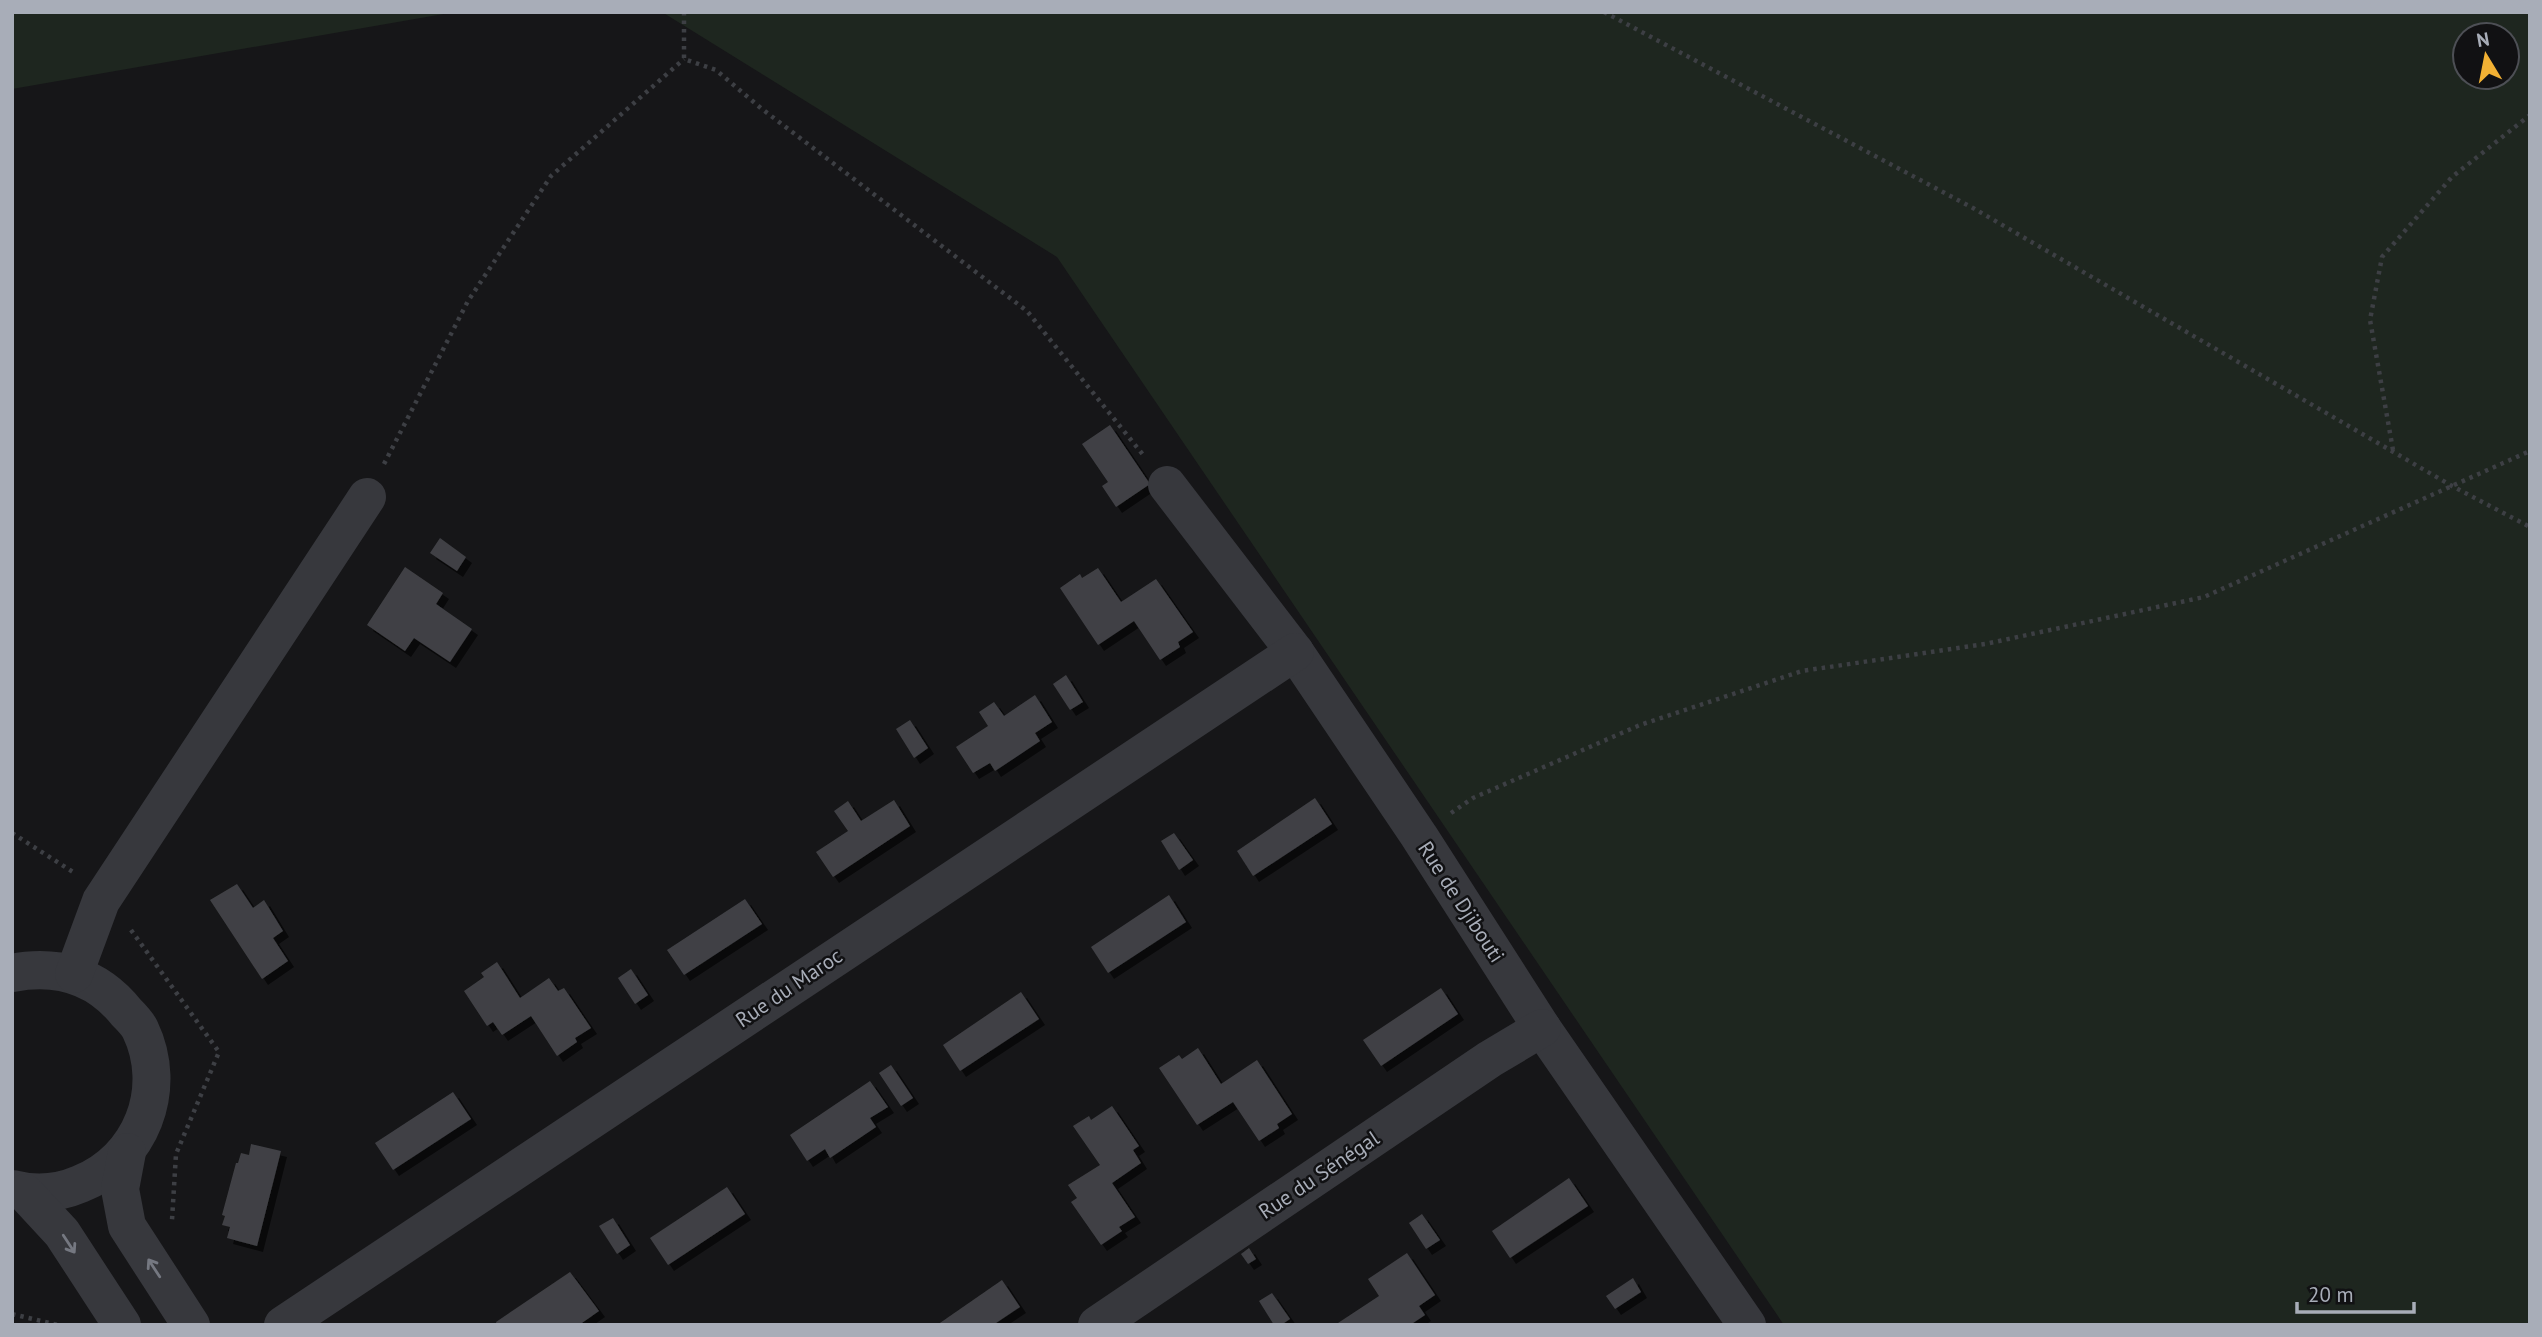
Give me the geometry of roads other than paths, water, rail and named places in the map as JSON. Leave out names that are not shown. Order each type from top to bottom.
[{"type":"street","name":"Rue de Djibouti","points":[[1167,485],[1295,652],[1419,836],[1542,1028],[1747,1325]]},
{"type":"street","points":[[74,974],[101,901],[367,497]]},
{"type":"street","name":"Rue du Maroc","points":[[283,1325],[1295,652]]},
{"type":"street","points":[[12,973],[36,968],[74,974],[112,995],[139,1028],[152,1070],[148,1113],[127,1152],[120,1189],[127,1226],[191,1325]]},
{"type":"street","name":"Rue du Sénégal","points":[[1097,1325],[1490,1059],[1542,1028]]},
{"type":"street","points":[[19,1191],[63,1191],[99,1177],[127,1152]]},
{"type":"street","points":[[19,1191],[62,1233],[122,1325]]}]
